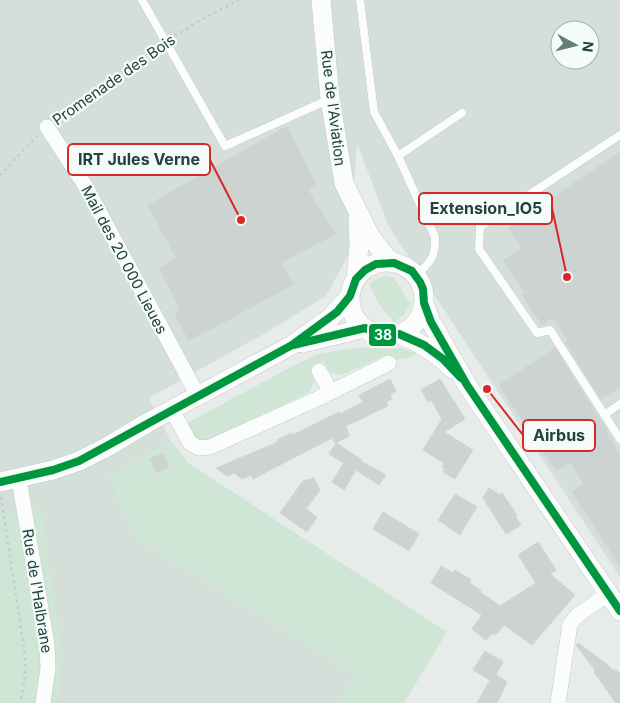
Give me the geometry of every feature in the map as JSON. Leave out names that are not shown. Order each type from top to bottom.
[{"type":"street","name":"Rue de l'Aviation","points":[[321,0],[330,99],[344,183],[370,236],[386,257],[394,263]]},
{"type":"street","name":"Mail des 20 000 Lieues","points":[[47,127],[86,187],[198,396]]},
{"type":"street","name":"Rue de l'Aviation","points":[[353,288],[359,245],[358,212]]},
{"type":"street","points":[[0,490],[19,479],[79,461],[292,345],[330,318],[365,270],[376,264],[394,263],[406,267],[416,276],[423,289],[424,303],[430,322],[467,385],[620,612]]},
{"type":"street","points":[[353,288],[353,314],[363,336]]},
{"type":"street","points":[[393,340],[416,322],[424,303]]},
{"type":"street","points":[[292,345],[381,335],[393,340],[424,345],[437,354],[467,385]]},
{"type":"street","points":[[172,410],[190,443],[199,448],[210,447],[331,392],[389,363]]},
{"type":"street","points":[[320,371],[331,392]]},
{"type":"street","name":"Rue de l'Halbrane","points":[[19,479],[47,645],[48,668],[43,703]]},
{"type":"street","points":[[558,703],[570,624],[578,615],[608,594]]},
{"type":"lane","points":[[142,0],[226,146],[330,99]]},
{"type":"lane","points":[[360,0],[374,112],[398,156],[436,237],[436,250],[431,261],[416,276]]},
{"type":"lane","points":[[398,156],[462,112]]},
{"type":"lane","points":[[620,135],[480,227],[479,248],[537,333],[550,330],[620,439]]},
{"type":"lane","points":[[604,415],[620,404]]},
{"type":"path","name":"Promenade des Bois","points":[[0,175],[47,127],[128,67],[199,21],[239,0]]},
{"type":"path","points":[[363,336],[393,340]]},
{"type":"path","points":[[0,490],[26,669],[24,689],[20,703]]},
{"type":"shaded area","points":[[0,0],[620,0],[620,577],[388,225],[357,143],[348,256],[326,296],[269,331],[149,398],[171,441],[109,477],[138,539],[355,674],[340,703],[55,703],[59,691],[39,504],[0,515]]},
{"type":"green space","points":[[384,276],[393,277],[411,304],[403,316],[394,322],[378,303],[369,284]]},
{"type":"green space","points":[[367,347],[401,348],[416,353],[411,357],[388,361],[385,355],[342,375],[331,373],[323,361],[311,367],[314,380],[309,392],[209,440],[195,440],[184,425],[318,354]]},
{"type":"green space","points":[[171,441],[187,462],[447,632],[404,703],[340,703],[354,674],[138,539],[109,477]]},
{"type":"green space","points":[[40,504],[62,653],[59,691],[55,703],[0,703],[0,515]]},
{"type":"building","points":[[287,126],[316,185],[308,190],[335,234],[281,263],[294,284],[189,341],[175,314],[180,308],[159,268],[176,258],[148,205]]},
{"type":"building","points":[[620,152],[620,387],[601,399],[565,342],[568,340],[553,318],[542,325],[522,295],[525,293],[503,260],[522,248],[508,228]]},
{"type":"building","points":[[555,348],[620,454],[620,566],[572,492],[584,484],[570,462],[556,471],[499,385]]},
{"type":"building","points":[[390,379],[396,391],[390,394],[392,399],[386,402],[388,406],[346,426],[349,436],[336,443],[361,461],[386,475],[379,485],[356,470],[344,490],[332,482],[344,463],[329,454],[334,446],[337,447],[332,438],[253,479],[251,475],[242,479],[234,473],[227,476],[216,468],[278,442],[277,440],[292,433],[293,435],[339,412],[340,414],[363,402],[359,395]]},
{"type":"building","points":[[440,379],[465,419],[444,432],[473,450],[455,479],[443,472],[445,468],[442,467],[444,463],[423,450],[442,419],[431,400],[428,402],[421,390]]},
{"type":"building","points":[[163,453],[169,467],[156,473],[150,459]]},
{"type":"building","points":[[314,478],[320,490],[306,509],[317,517],[307,532],[280,513],[303,481]]},
{"type":"building","points":[[489,488],[500,495],[502,493],[517,515],[515,516],[521,525],[506,534],[483,498]]},
{"type":"building","points":[[455,494],[477,507],[460,535],[438,520]]},
{"type":"building","points":[[383,512],[419,534],[409,551],[373,529]]},
{"type":"building","points":[[538,542],[556,570],[550,574],[575,595],[532,645],[504,625],[498,633],[490,635],[486,640],[472,629],[482,615],[431,583],[441,566],[453,573],[455,570],[471,580],[469,583],[481,590],[480,592],[500,606],[536,583],[518,555]]},
{"type":"building","points":[[578,643],[612,670],[614,669],[620,673],[620,703],[616,703],[594,672],[595,670],[576,645]]},
{"type":"building","points":[[485,651],[503,662],[496,675],[507,682],[497,703],[477,703],[490,680],[473,670]]},
{"type":"transit line","name":"38","points":[[0,482],[53,470],[79,461],[292,345],[337,312],[350,296],[356,279],[365,270],[376,264],[394,263],[412,271],[420,282],[423,289],[424,303],[431,322],[467,385],[620,611]]},
{"type":"transit line","name":"38","points":[[293,345],[365,328],[381,335],[399,334],[424,345],[443,359],[461,378]]},
{"type":"place","name":"IRT Jules Verne","points":[[241,220]]},
{"type":"place","name":"Extension_IO5","points":[[567,277]]},
{"type":"place","name":"Airbus","points":[[487,389]]}]
